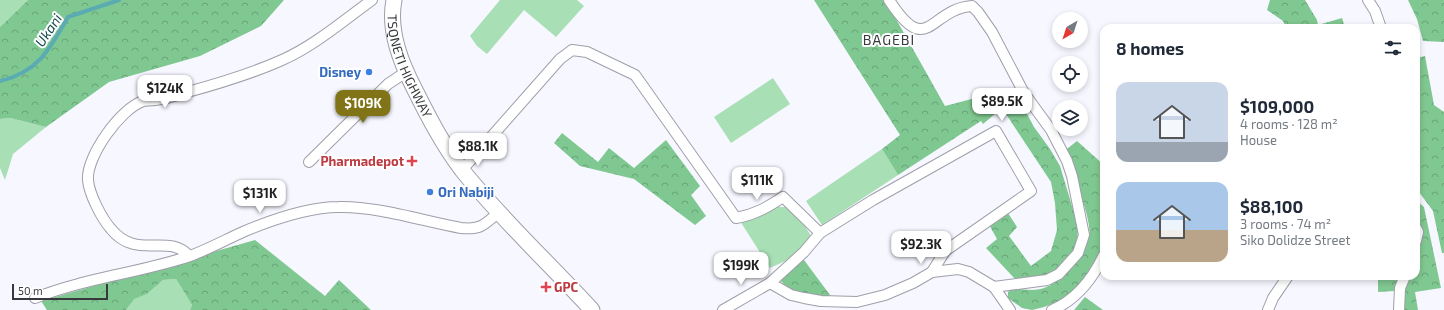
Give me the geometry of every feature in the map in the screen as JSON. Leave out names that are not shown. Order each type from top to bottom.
[{"type":"main road","name":"TSQNETI HIGHWAY","points":[[394,0],[394,30],[399,56],[440,139],[462,170],[499,212],[592,310]]},
{"type":"street","points":[[189,256],[183,249],[175,246],[134,246],[118,237],[110,229],[90,193],[88,179],[92,160],[113,126],[128,110],[143,101],[184,93],[256,71],[296,54],[372,0]]},
{"type":"street","points":[[889,0],[899,15],[911,28],[919,30],[963,7],[972,6],[992,32],[1024,93],[1059,143],[1072,176],[1084,236],[1078,253],[1059,274],[1047,280],[994,287]]},
{"type":"street","points":[[1368,0],[1375,11],[1380,24]]},
{"type":"street","points":[[462,170],[560,59],[572,50],[587,52],[634,75],[736,218],[762,211],[784,197],[820,233]]},
{"type":"street","points":[[309,162],[388,84],[406,72]]},
{"type":"street","points":[[723,310],[770,283],[804,252],[820,233],[873,200],[996,131],[1031,191],[945,251],[932,272]]},
{"type":"street","points":[[35,298],[63,287],[189,256],[246,231],[278,220],[328,207],[379,212],[461,228],[474,229],[483,227],[499,212]]},
{"type":"street","points":[[1052,310],[1070,300],[1092,277],[1100,262]]},
{"type":"street","points":[[770,283],[792,295],[804,298],[821,301],[857,302],[885,295],[932,272],[958,269],[969,272],[994,287],[1010,310]]},
{"type":"street","points":[[1268,310],[1273,298],[1284,280]]},
{"type":"street","points":[[1398,310],[1400,288],[1403,280]]},
{"type":"green space","points":[[0,0],[28,0],[0,27]]},
{"type":"green space","points":[[28,0],[284,0],[261,26],[200,56],[109,82],[46,127],[10,118],[0,119],[0,27]]},
{"type":"green space","points":[[500,0],[577,0],[584,6],[556,37],[524,10],[487,54],[477,46],[470,36]]},
{"type":"green space","points":[[814,0],[883,0],[896,19],[945,106],[1013,88],[1034,127],[1060,166],[1078,226],[1077,243],[1069,260],[1056,272],[1042,278],[1016,280],[986,248],[997,239],[987,221],[1006,210],[1017,227],[1009,236],[1031,266],[1051,251],[1057,230],[1055,203],[1051,182],[1002,108],[983,124],[981,121],[898,175],[882,149],[900,135]]},
{"type":"green space","points":[[1270,0],[1305,0],[1318,24],[1284,24],[1283,21],[1267,10]]},
{"type":"green space","points":[[1408,0],[1444,0],[1444,42],[1423,41],[1420,24],[1418,24]]},
{"type":"green space","points":[[1342,18],[1344,24],[1321,24]]},
{"type":"green space","points":[[1425,56],[1434,105],[1444,112],[1444,253],[1442,253],[1433,211],[1420,193],[1420,57]]},
{"type":"green space","points":[[773,78],[790,104],[731,143],[714,117]]},
{"type":"green space","points":[[10,118],[46,127],[13,154],[5,180],[0,168],[0,119]]},
{"type":"green space","points":[[562,133],[598,162],[609,148],[634,168],[666,140],[700,186],[691,195],[706,216],[695,225],[634,179],[580,166],[554,143]]},
{"type":"green space","points":[[1077,141],[1100,161],[1100,251],[1079,287],[1064,299],[1032,310],[1022,308],[1008,298],[1008,292],[1014,288],[1034,290],[1045,288],[1056,282],[1075,264],[1082,254],[1089,237],[1088,219],[1085,207],[1063,152]]},
{"type":"green space","points":[[882,149],[898,175],[822,225],[806,201]]},
{"type":"green space","points":[[1420,204],[1424,207],[1441,288],[1415,292],[1418,310],[1403,310],[1406,280],[1420,280]]},
{"type":"green space","points":[[776,207],[789,207],[797,213],[811,236],[803,253],[770,268],[740,221]]},
{"type":"green space","points":[[255,240],[325,296],[339,280],[371,310],[190,310],[192,305],[176,279],[163,280],[147,294],[134,299],[126,310],[47,310],[41,301]]},
{"type":"green space","points":[[804,260],[833,299],[788,289],[774,273]]},
{"type":"green space","points":[[176,279],[192,305],[190,310],[126,310],[134,298],[147,294],[163,280]]},
{"type":"green space","points":[[1378,280],[1398,280],[1394,291],[1378,292]]},
{"type":"green space","points":[[1085,297],[1103,310],[1074,310]]},
{"type":"waterway","name":"Ukani","points":[[0,81],[24,72],[42,58],[68,17],[119,0]]},
{"type":"place","name":"Disney","points":[[369,72]]},
{"type":"place","name":"Pharmadepot","points":[[412,161]]},
{"type":"place","name":"Ori Nabiji","points":[[430,192]]},
{"type":"place","name":"GPC","points":[[546,287]]},
{"type":"district","name":"BAGEBI","points":[[889,39]]}]
